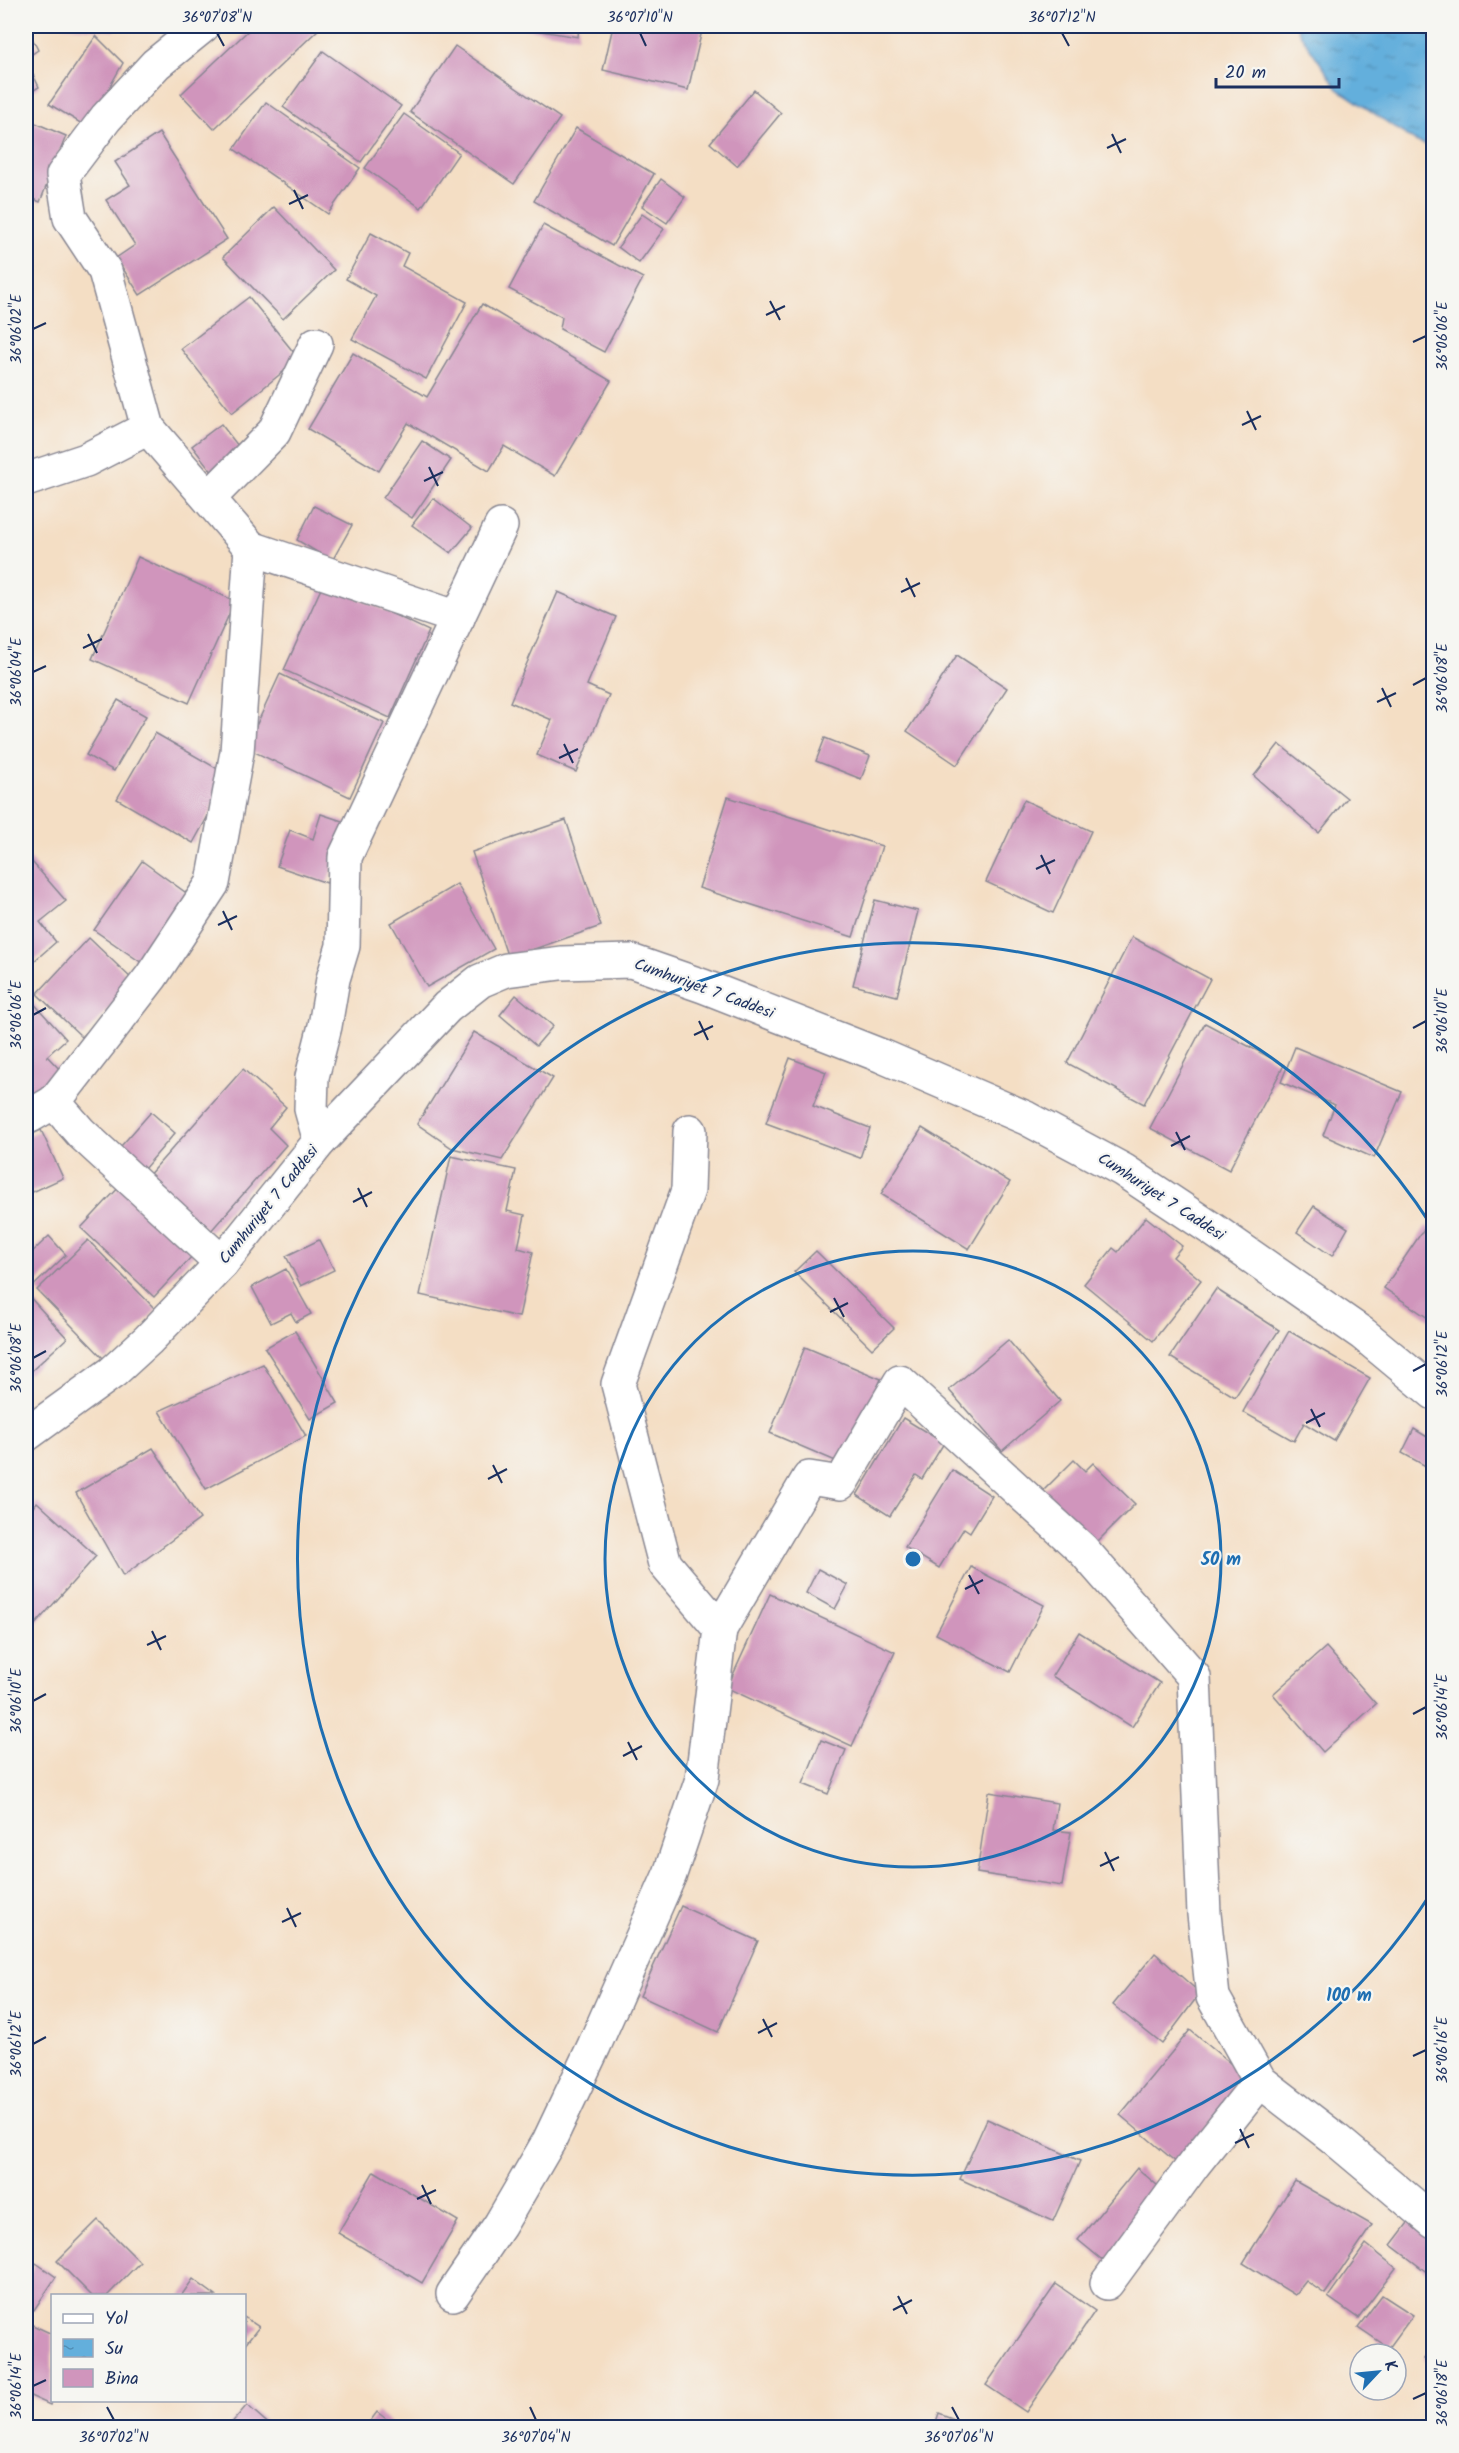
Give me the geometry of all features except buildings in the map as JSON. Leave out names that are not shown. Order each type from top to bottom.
[{"type":"street","points":[[203,26],[156,64],[106,118],[63,175],[70,218],[105,271],[148,428],[251,548],[458,618]]},
{"type":"street","points":[[208,498],[274,432],[316,344]]},
{"type":"street","points":[[26,480],[86,460],[148,428]]},
{"type":"street","points":[[320,1141],[311,1109],[312,1077],[325,1026],[333,979],[344,946],[345,857],[501,526]]},
{"type":"street","points":[[222,1263],[81,1133],[40,1107],[151,977],[213,882],[237,752],[251,548]]},
{"type":"street","name":"Cumhuriyet 7 Caddesi","points":[[26,1434],[113,1371],[148,1340],[222,1263],[320,1141],[447,1007],[480,981],[506,970],[550,964],[631,961],[703,986],[882,1056],[1026,1118],[1123,1170],[1362,1334],[1434,1393]]},
{"type":"street","points":[[690,1131],[688,1190],[618,1384],[665,1564],[720,1629]]},
{"type":"street","points":[[453,2294],[500,2225],[549,2140],[594,2046],[670,1874],[702,1779],[720,1629],[809,1478],[841,1483],[900,1382],[1083,1550],[1194,1677],[1204,1914],[1213,1997],[1260,2081],[1334,2138],[1434,2222]]},
{"type":"street","points":[[1107,2283],[1194,2164],[1260,2081]]},
{"type":"water","points":[[1297,26],[1433,26],[1433,147],[1415,141],[1338,89]]}]
